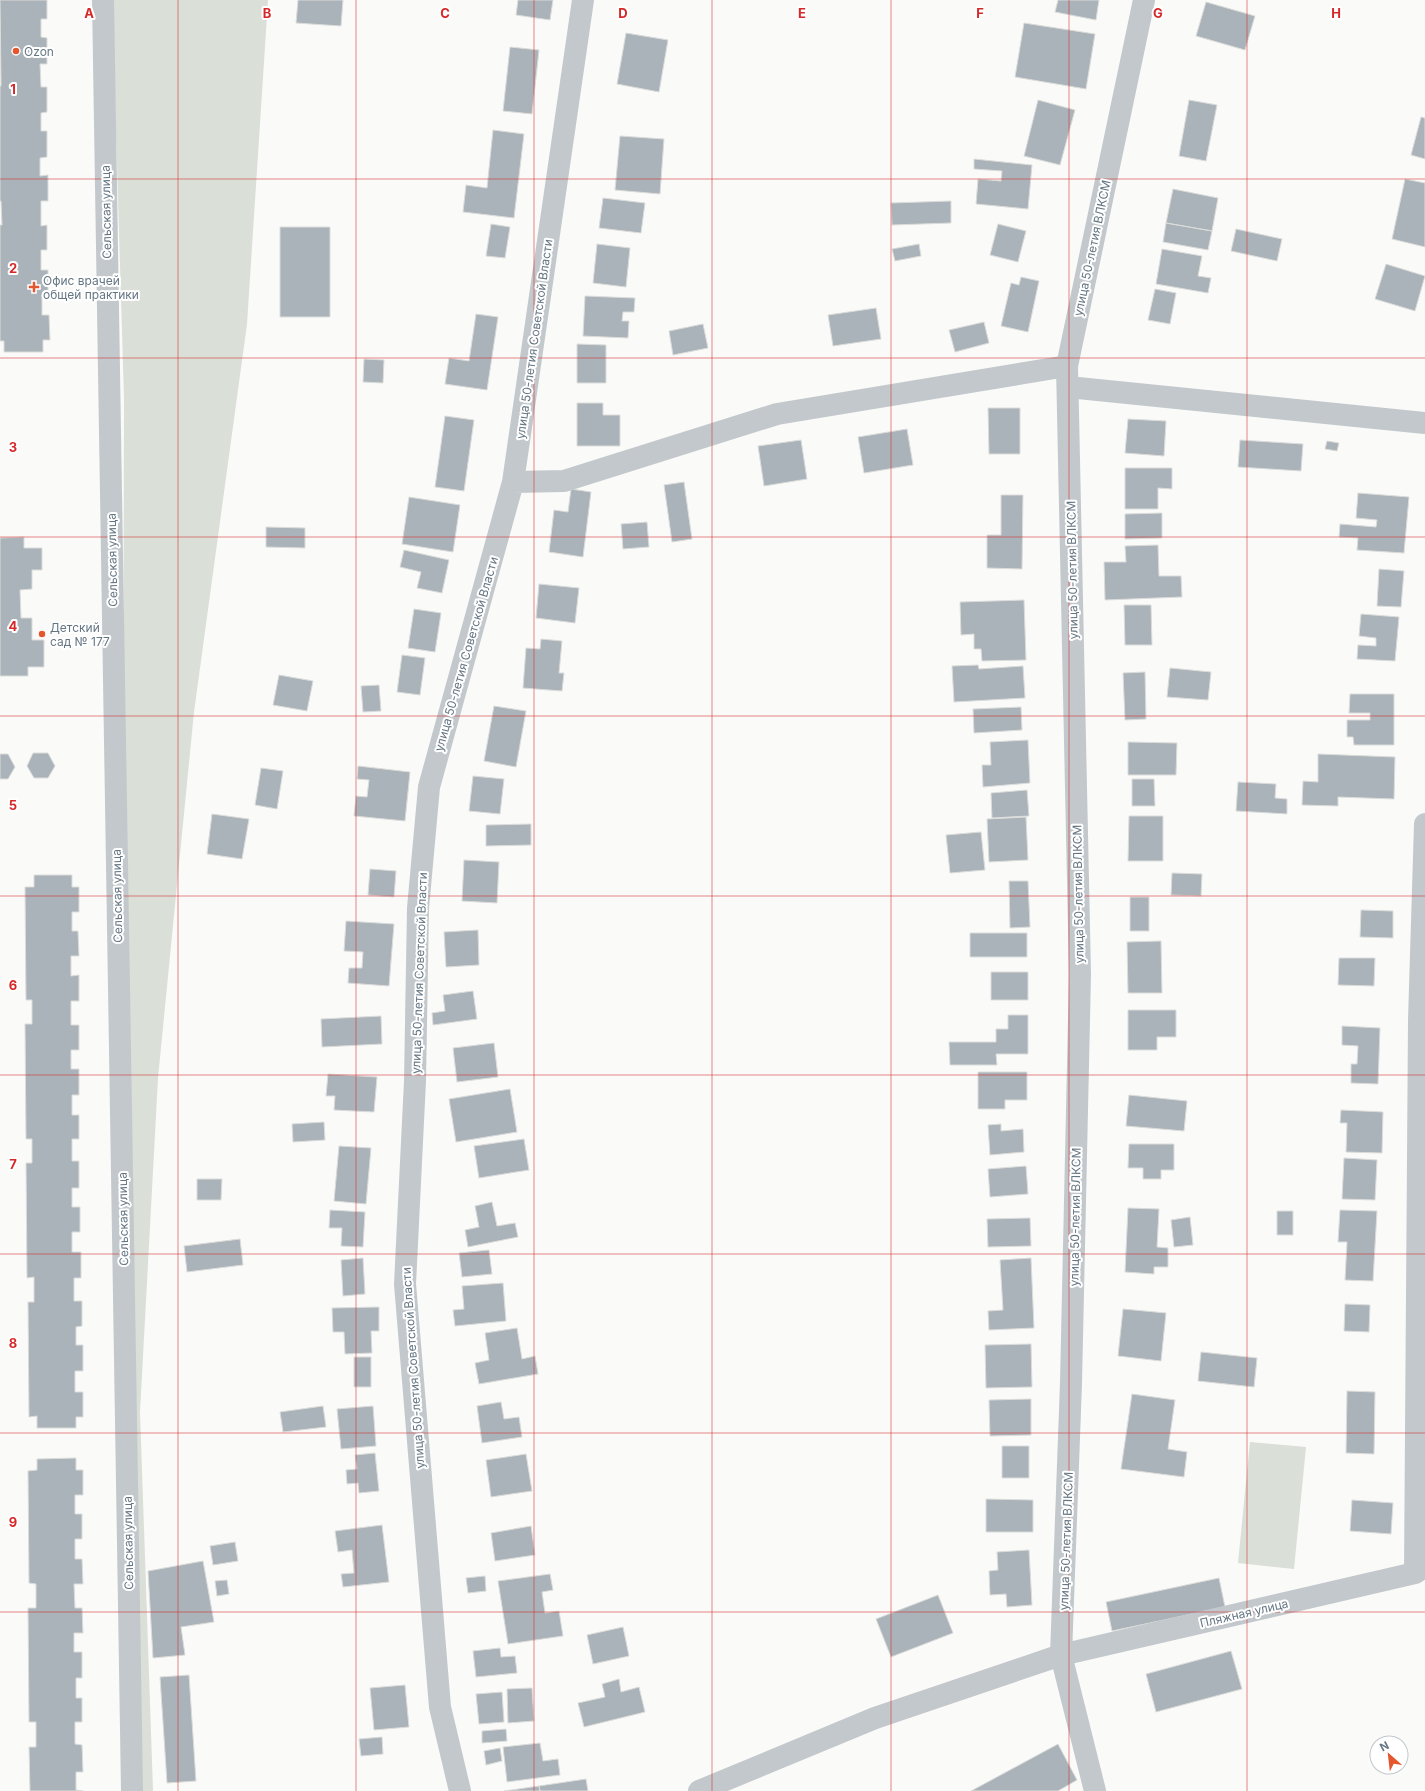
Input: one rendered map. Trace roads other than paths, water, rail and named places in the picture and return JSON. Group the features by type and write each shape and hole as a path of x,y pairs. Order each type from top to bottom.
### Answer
{"street":[{"name":"Сельская улица","path":"103,0 132,1791"},
{"name":"улица 50-летия Советской Власти","path":"460,1791 440,1707 405,1284 415,1081 418,908 429,787 514,482 583,0"},
{"name":"улица 50-летия ВЛКСМ","path":"1095,1791 1061,1656 1072,1383 1080,974 1067,377 1144,0"},
{"path":"514,482 564,480 777,414 1067,377 1425,423"},
{"path":"1420,1570 1420,1020 1425,824"},
{"name":"Пляжная улица","path":"699,1791 875,1718 1061,1656 1420,1570"}],"place":[{"name":"Ozon","path":"16,51"},
{"name":"Офис врачей общей практики","path":"34,287"},
{"name":"Детский сад № 177","path":"42,634"}]}
